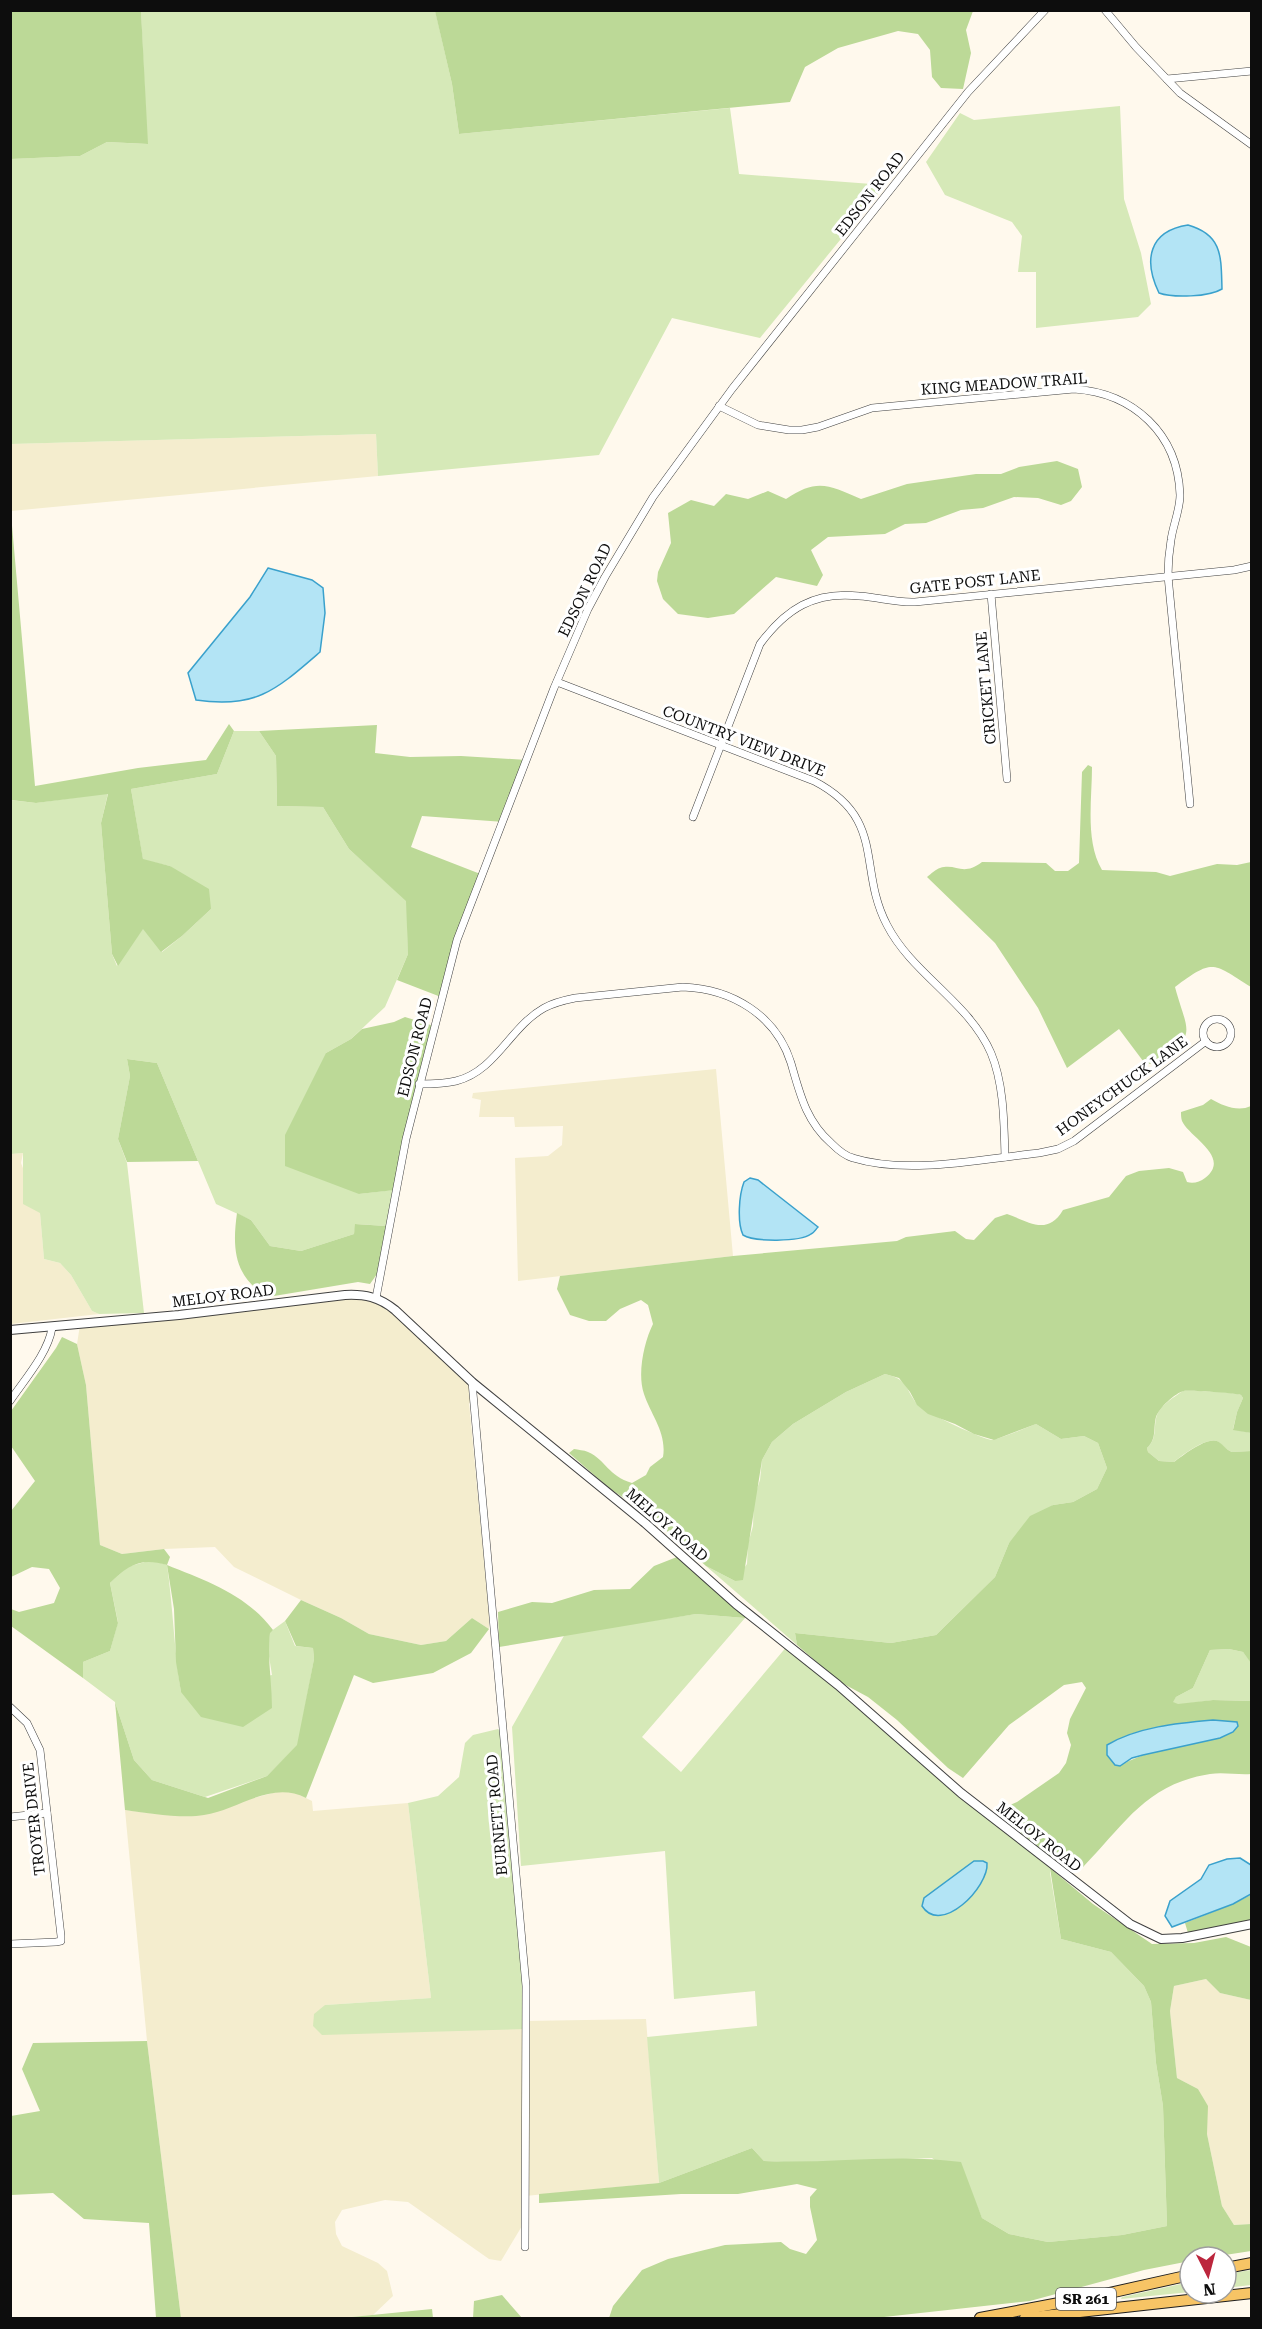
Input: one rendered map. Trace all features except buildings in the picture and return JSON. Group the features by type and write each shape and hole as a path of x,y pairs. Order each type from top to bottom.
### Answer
{"main road":[{"name":"SR 261","path":"980,2319 1178,2278"},
{"name":"SR 261","path":"1025,2319 1251,2293"}],"street":[{"name":"EDSON ROAD","path":"376,1298 395,1190 419,1084 457,940 557,682 588,609 625,540 719,406 968,92 1045,10"},
{"path":"1105,10 1167,79 1202,111 1251,145"},
{"path":"1167,79 1251,71"},
{"name":"KING MEADOW TRAIL","path":"719,406 758,425 802,430 818,427 872,408 1074,389 1095,391 1111,396 1143,414 1162,436 1176,467 1180,496 1169,554 1168,576 1191,804"},
{"name":"GATE POST LANE","path":"693,818 760,644 775,623 792,610 813,600 858,595 900,603 1251,566"},
{"name":"CRICKET LANE","path":"991,594 1007,779"},
{"name":"COUNTRY VIEW DRIVE","path":"557,682 826,787 857,818 866,838 878,904 892,934 976,1027 990,1051 1000,1086 1005,1157"},
{"name":"HONEYCHUCK LANE","path":"419,1084 458,1081 475,1073 497,1055 530,1019 544,1008 560,1001 683,987 699,988 735,998 767,1021 785,1050 801,1099 809,1118 819,1133 851,1158 905,1167 1039,1154 1058,1149 1074,1141 1206,1041"},
{"name":"HONEYCHUCK LANE","path":"1220,1020 1227,1025 1230,1033 1225,1044 1212,1046 1206,1041 1203,1032 1210,1021 1220,1020"},
{"name":"MELOY ROAD","path":"10,1330 178,1315 322,1297 356,1295 376,1298 395,1310 472,1382 645,1523 736,1604 838,1685 961,1793 1130,1924 1161,1939 1182,1938 1251,1924"},
{"path":"10,1401 44,1350 52,1328"},
{"name":"BURNETT ROAD","path":"472,1382 526,1986 525,2247"},
{"name":"TROYER DRIVE","path":"10,1707 22,1715 37,1740 43,1767 61,1941 10,1944"},
{"path":"10,1817 47,1813"}],"shaded area":[{"path":"376,434 378,476 11,511 10,444"},
{"path":"716,1069 733,1256 518,1281 515,1158 548,1156 562,1145 563,1126 515,1127 514,1117 479,1117 481,1100 472,1098 473,1093"},
{"path":"23,1153 21,1163 40,1213 44,1259 60,1263 71,1275 92,1311 99,1314 11,1324 10,1154"},
{"path":"376,1298 472,1382 474,1402 469,1403 489,1629 472,1618 446,1641 421,1645 369,1634 341,1618 234,1567 215,1547 164,1549 122,1554 100,1545 86,1385 77,1344 80,1325 294,1300"},
{"path":"280,1791 295,1792 312,1801 313,1811 408,1803 431,1998 325,2005 525,2021 646,2019 659,2183 525,2196 525,2221 501,2261 489,2259 408,2202 385,2200 342,2210 335,2222 336,2234 342,2246 378,2263 387,2271 393,2296 373,2315 342,2318 181,2318 147,2041 125,1810 157,1814 254,1798"},
{"path":"1206,1979 1220,1993 1251,2000 1251,2224 1234,2225 1222,2206 1207,2134 1207,2106 1198,2089 1177,2078 1170,2011 1174,1986"}],"green space":[{"path":"435,10 452,84 459,134 730,108 739,174 885,185 760,338 672,318 599,455 378,476 376,434 11,444 10,159 80,156 107,142 147,144 141,11"},
{"path":"10,11 141,11 148,144 107,142 80,156 11,159"},
{"path":"435,11 973,11 966,30 971,53 963,89 941,88 932,77 930,50 918,34 898,31 838,48 805,67 790,102 459,134 452,84"},
{"path":"1120,106 1124,199 1141,253 1151,304 1138,317 1036,328 1036,272 1018,272 1022,236 1012,222 945,195 926,162 960,113 974,120"},
{"path":"1057,461 1078,469 1082,487 1071,501 1061,505 1038,498 1014,497 983,508 961,510 926,523 905,524 885,534 828,537 811,550 823,575 817,586 776,577 734,614 708,618 678,614 663,599 657,581 658,572 671,543 668,513 691,500 714,506 726,494 748,499 768,491 786,499 797,492 815,486 831,487 861,499 907,484 976,474 1001,474 1019,467"},
{"path":"10,503 35,786 138,768 206,760 229,724 234,731 217,774 131,789 143,859 170,866 209,889 211,909 161,952 143,929 118,966 112,954 101,823 108,794 36,803 11,800"},
{"path":"377,725 375,753 410,757 461,756 527,760 504,822 422,816 411,847 483,875 457,940 441,997 397,980 408,954 406,901 349,849 323,807 277,806 276,756 259,731"},
{"path":"234,731 259,731 276,756 277,806 323,807 349,849 407,901 408,954 385,1007 351,1039 326,1053 359,1194 393,1190 386,1226 356,1224 354,1234 301,1251 270,1246 251,1220 216,1204 157,1063 127,1059 130,1076 118,1139 127,1163 144,1313 99,1314 92,1311 71,1275 60,1263 44,1259 40,1213 23,1204 23,1153 11,1154 10,800 36,803 108,793 101,823 112,954 117,966 143,928 162,952 211,909 170,866 143,860 131,789 217,774"},
{"path":"1088,765 1092,767 1091,833 1102,870 1156,872 1170,876 1217,864 1237,865 1251,862 1251,987 1213,967 1198,971 1175,987 1186,1025 1186,1033 1177,1046 1150,1064 1143,1061 1119,1029 1067,1068 1038,1008 995,943 927,877 940,868 969,869 982,862 1046,863 1055,871 1068,871 1079,863 1082,772"},
{"path":"405,1017 434,1026 395,1190 359,1194 285,1166 285,1135 326,1053 351,1039 362,1029 394,1022"},
{"path":"127,1059 157,1063 198,1161 127,1162 118,1139 130,1076"},
{"path":"1211,1099 1231,1107 1251,1106 1251,1433 1233,1430 1243,1398 1241,1395 1184,1391 1172,1398 1158,1413 1153,1437 1147,1448 1148,1452 1159,1461 1174,1462 1194,1448 1212,1441 1219,1442 1232,1452 1251,1451 1251,1663 1243,1652 1229,1649 1210,1650 1193,1688 1176,1697 1173,1702 1178,1704 1213,1700 1251,1701 1251,1774 1210,1774 1188,1779 1169,1787 1138,1808 1083,1867 1072,1868 1058,1862 1000,1816 1003,1808 1017,1802 1059,1773 1066,1763 1071,1745 1067,1733 1070,1719 1086,1688 1082,1682 1064,1685 1009,1725 963,1778 948,1768 897,1720 868,1697 840,1682 797,1645 795,1633 891,1643 936,1635 995,1577 1009,1543 1030,1516 1053,1505 1073,1502 1097,1489 1107,1468 1098,1443 1084,1436 1061,1439 1036,1424 994,1440 974,1434 928,1414 917,1405 899,1378 885,1374 846,1392 793,1424 772,1442 762,1460 743,1580 735,1581 706,1566 649,1515 609,1488 569,1453 574,1449 588,1452 612,1472 632,1483 646,1475 650,1467 663,1457 664,1448 661,1432 642,1386 642,1358 653,1324 648,1305 641,1300 620,1309 606,1321 589,1321 570,1315 557,1289 560,1276 733,1256 897,1241 906,1237 955,1231 966,1239 974,1240 995,1218 1007,1214 1037,1225 1050,1223 1063,1210 1109,1197 1126,1176 1139,1171 1169,1168 1183,1172 1187,1182 1201,1181 1212,1170 1214,1162 1206,1148 1182,1121 1181,1112 1203,1105","holes":["1144,1731 1201,1742 1159,1750 1120,1766 1115,1765 1130,1734"]},
{"path":"237,1213 251,1220 270,1246 301,1251 354,1234 355,1224 386,1226 377,1274 370,1284 358,1282 268,1297 248,1280 238,1261 235,1238"},
{"path":"62,1337 77,1344 86,1385 100,1545 122,1554 164,1549 170,1557 167,1565 142,1562 129,1567 110,1583 118,1623 110,1651 83,1662 83,1678 11,1626 11,1609 19,1612 54,1603 60,1588 49,1569 32,1567 11,1577 11,1511 35,1481 11,1446 11,1411"},
{"path":"885,1374 902,1382 921,1408 992,1440 1036,1424 1061,1439 1084,1436 1098,1443 1107,1468 1097,1489 1073,1502 1053,1505 1009,1543 995,1577 936,1635 891,1643 795,1633 797,1645 706,1566 735,1581 747,1564 748,1544 753,1526 754,1498 760,1480 762,1460 772,1442 793,1424 846,1392"},
{"path":"1183,1391 1241,1395 1243,1398 1233,1429 1251,1433 1251,1451 1232,1452 1212,1440 1194,1447 1174,1462 1159,1461 1148,1452 1147,1448 1153,1440 1159,1411"},
{"path":"682,1555 749,1614 745,1618 696,1614 499,1647 498,1612 532,1602 552,1603 594,1590 630,1589 654,1566"},
{"path":"152,1560 167,1565 181,1692 272,1675 268,1650 270,1632 285,1621 295,1646 313,1648 314,1659 298,1745 267,1776 205,1797 152,1780 134,1760 115,1702 83,1678 83,1662 110,1651 118,1622 110,1583 127,1567"},
{"path":"167,1565 211,1583 239,1598 263,1618 273,1630 270,1633 269,1651 272,1708 243,1727 201,1717 181,1692 176,1662 174,1609"},
{"path":"301,1600 369,1634 421,1645 446,1641 472,1618 489,1629 471,1653 433,1673 373,1683 354,1675 306,1798 293,1793 267,1794 217,1812 196,1816 125,1810 115,1702 134,1760 152,1780 208,1798 267,1776 297,1745 314,1659 313,1648 296,1646 285,1621"},
{"path":"696,1614 745,1618 642,1737 681,1772 788,1645 1051,1864 1050,1873 1061,1939 1111,1952 1144,1986 1151,2002 1156,2063 1163,2106 1167,2226 1122,2235 1048,2242 1009,2234 982,2218 968,2185 932,2158 804,2163 764,2161 752,2148 659,2183 647,2037 757,2026 755,1991 674,1999 665,1851 521,1866 512,1727 565,1634"},
{"path":"1229,1649 1243,1652 1251,1662 1251,1701 1213,1700 1178,1705 1172,1702 1176,1697 1193,1688 1210,1650"},
{"path":"498,1729 503,1733 524,1967 525,2029 322,2035 313,2026 314,2014 325,2005 431,1998 408,1803 438,1796 459,1777 465,1743 473,1735"},
{"path":"1050,1868 1093,1904 1152,1944 1194,1943 1226,1937 1251,1947 1251,2000 1220,1993 1206,1979 1174,1986 1170,2011 1177,2078 1198,2089 1208,2106 1207,2134 1222,2206 1234,2225 1251,2224 1251,2251 1238,2253 1238,2245 1178,2245 1178,2263 1144,2270 1030,2301 875,2318 609,2318 613,2306 642,2270 668,2259 725,2245 781,2242 790,2249 806,2254 817,2240 810,2197 817,2189 797,2184 738,2194 681,2194 539,2203 539,2194 659,2183 752,2148 764,2161 912,2158 961,2162 982,2218 1009,2234 1048,2242 1122,2235 1167,2226 1163,2106 1156,2063 1151,2002 1144,1986 1111,1952 1061,1939"},
{"path":"1251,1895 1251,1920 1188,1933 1185,1923"},
{"path":"147,2041 181,2318 156,2318 149,2223 84,2219 53,2193 11,2195 11,2116 40,2111 22,2069 33,2043"},
{"path":"1251,2270 1251,2285 1238,2287 1238,2272"},
{"path":"1178,2285 1178,2293 1121,2299"},
{"path":"502,2295 522,2318 473,2318 474,2301"},
{"path":"432,2309 433,2318 342,2318"}],"water":[{"path":"1188,225 1199,229 1214,241 1220,257 1222,289 1209,294 1191,296 1159,293 1151,269 1153,249 1157,240 1165,234 1175,228"},
{"path":"268,568 312,580 323,588 325,613 320,652 290,677 264,694 234,702 196,700 188,673 250,597"},
{"path":"750,1178 758,1180 818,1227 805,1237 788,1240 757,1239 743,1235 739,1216 740,1201 744,1182"},
{"path":"1213,1720 1237,1722 1238,1726 1233,1732 1220,1738 1132,1758 1120,1766 1115,1765 1107,1755 1107,1745 1131,1734 1172,1724"},
{"path":"1240,1858 1251,1865 1251,1894 1233,1904 1172,1927 1165,1916 1170,1901 1201,1879 1209,1865 1227,1859"},
{"path":"974,1861 987,1863 986,1873 972,1895 951,1912 940,1915 930,1914 922,1906 924,1898"}]}
